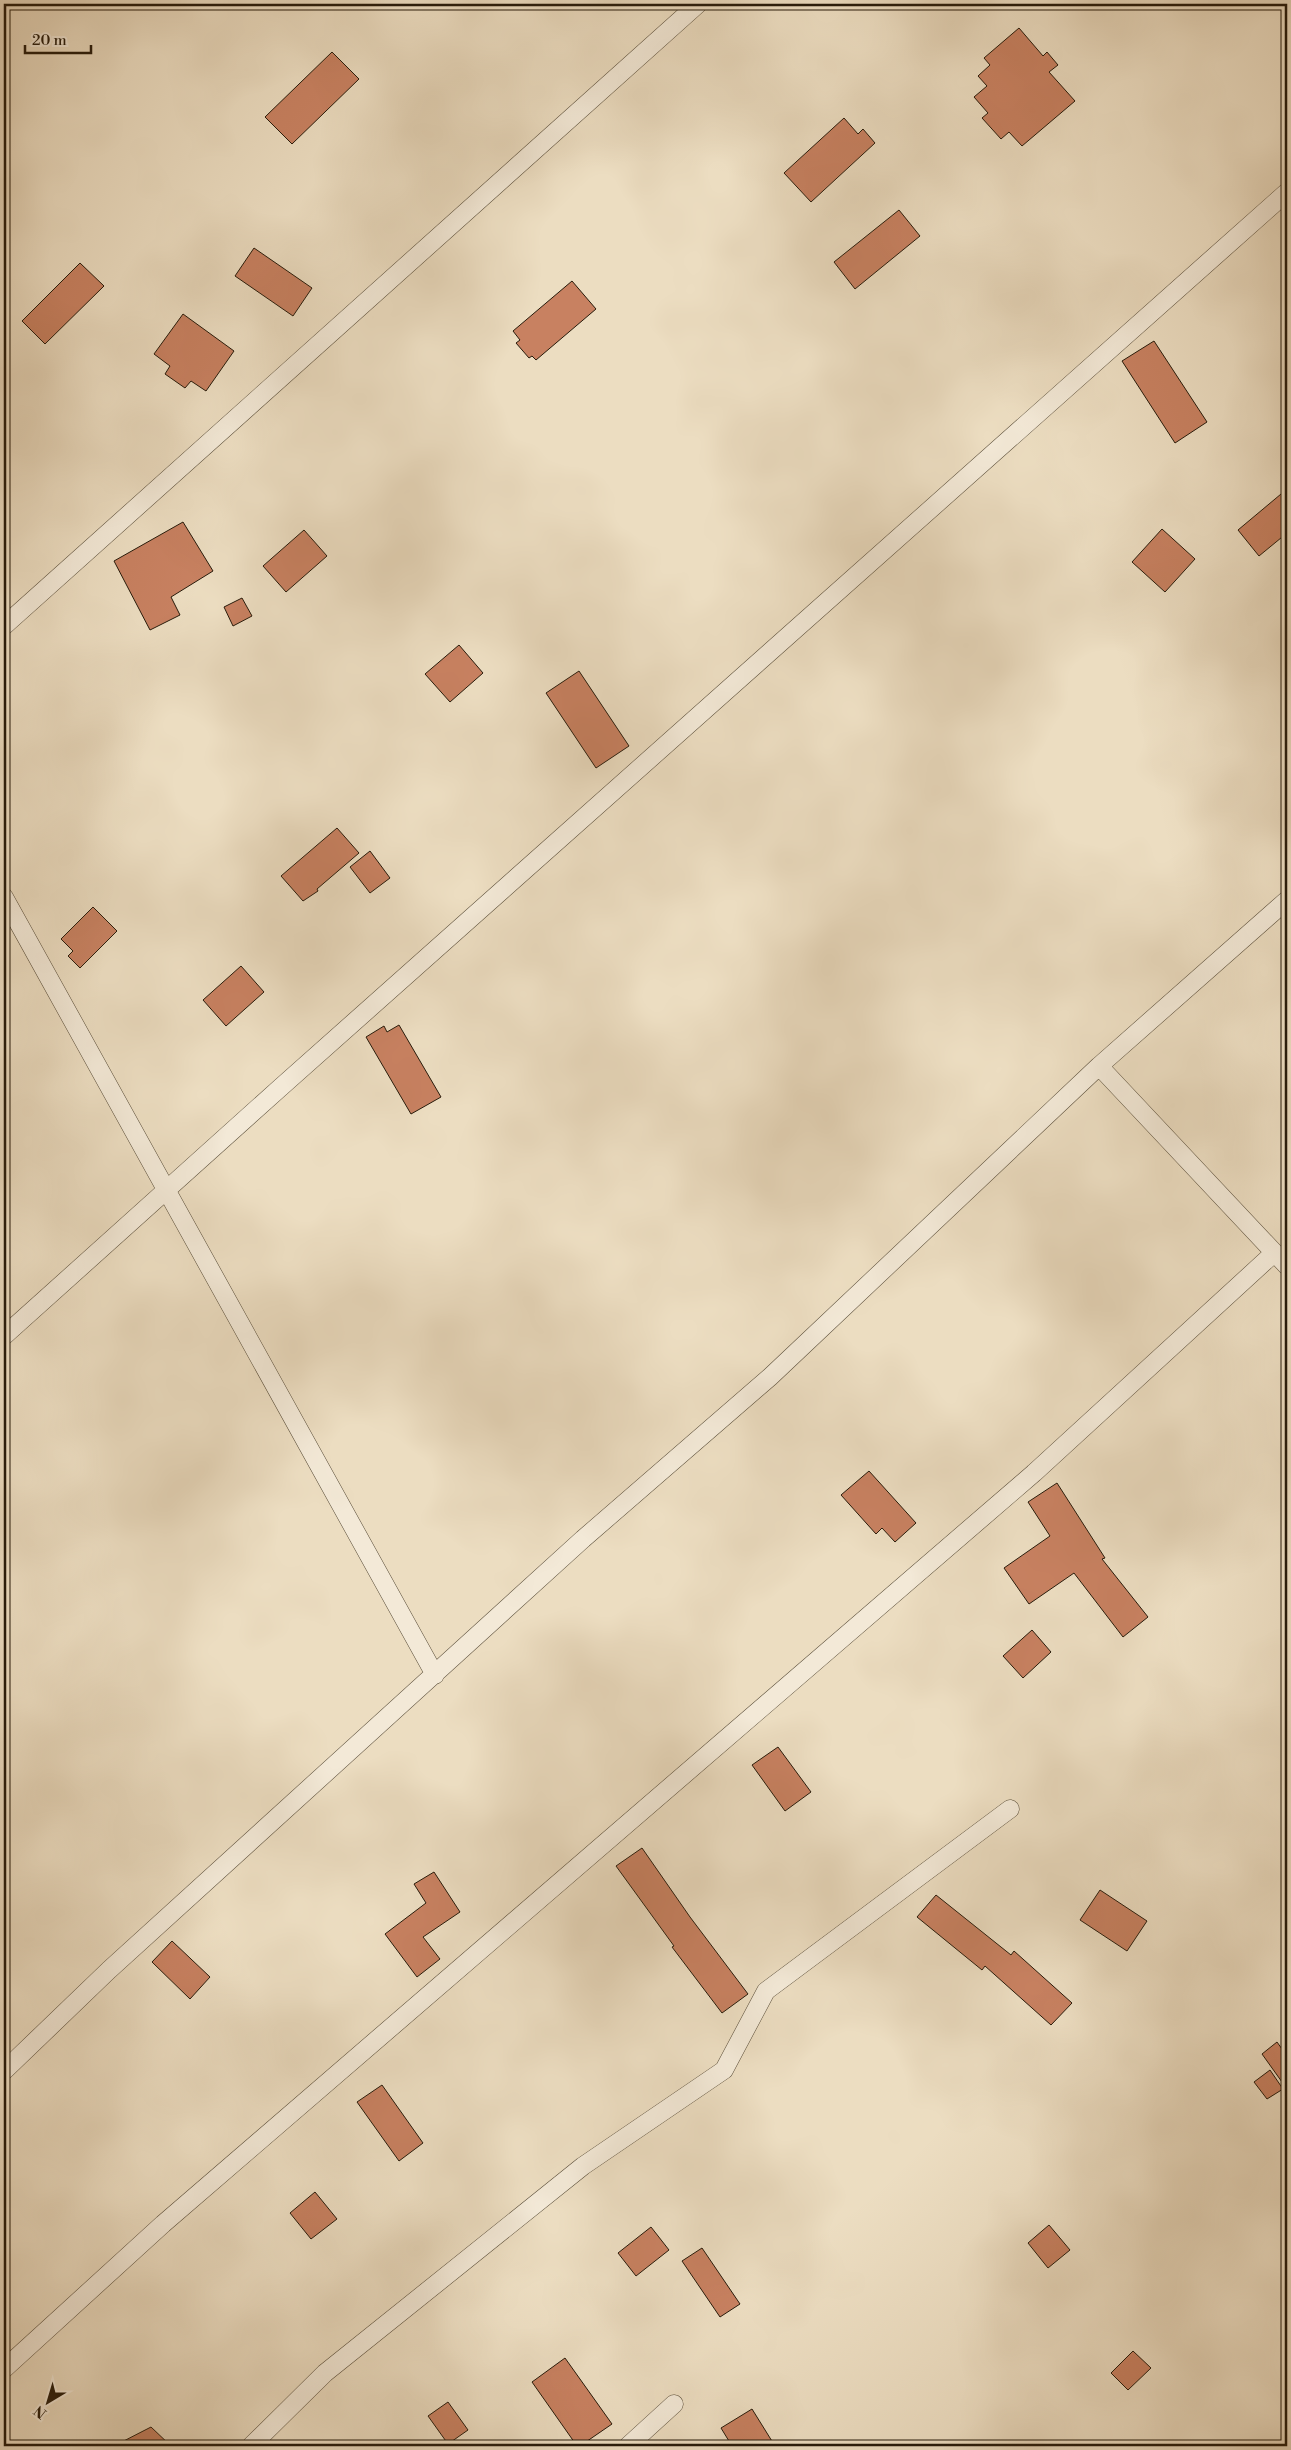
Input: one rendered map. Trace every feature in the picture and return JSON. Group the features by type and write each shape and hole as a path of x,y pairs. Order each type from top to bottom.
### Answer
{"street":[{"path":"4,626 698,4"},
{"path":"4,1336 1287,192"},
{"path":"4,897 435,1675"},
{"path":"4,2071 116,1963 583,1539 770,1377 1099,1066 1287,900"},
{"path":"1099,1066 1287,1266"},
{"path":"4,2369 163,2224 1034,1473 1274,1253"},
{"path":"251,2446 325,2373 583,2166 724,2070 766,1991 1010,1808"},
{"path":"628,2446 674,2404"}],"building":[{"path":"1019,28 1043,56 1047,52 1058,65 1049,72 1075,101 1022,146 1009,132 1001,139 982,118 988,113 974,97 987,86 978,76 990,65 984,58"},
{"path":"332,52 359,79 292,144 265,117"},
{"path":"844,118 858,134 863,129 875,143 811,202 784,173"},
{"path":"899,210 920,236 855,289 834,262"},
{"path":"254,248 312,288 293,316 235,276"},
{"path":"80,263 104,286 45,344 22,321"},
{"path":"572,281 596,309 536,360 532,356 529,358 516,343 520,340 513,331"},
{"path":"183,314 234,351 206,391 191,381 185,388 165,374 170,366 154,354"},
{"path":"1154,341 1207,422 1175,443 1122,361"},
{"path":"1287,489 1287,533 1259,556 1238,530"},
{"path":"183,522 213,571 171,597 180,615 150,630 114,561"},
{"path":"1162,529 1195,559 1165,592 1132,562"},
{"path":"304,530 327,556 286,592 263,566"},
{"path":"242,598 252,616 233,626 224,607"},
{"path":"459,645 483,673 450,702 425,674"},
{"path":"579,671 629,746 596,768 546,693"},
{"path":"337,828 359,853 317,889 318,891 303,901 281,876"},
{"path":"370,851 390,878 370,893 350,867"},
{"path":"93,907 117,931 80,968 68,956 73,951 61,939"},
{"path":"241,966 264,992 226,1026 203,1000"},
{"path":"399,1025 441,1097 411,1114 366,1037 384,1026 387,1032"},
{"path":"869,1471 916,1523 895,1542 882,1528 876,1534 841,1495"},
{"path":"1057,1483 1105,1558 1102,1559 1148,1617 1123,1637 1074,1573 1029,1604 1004,1568 1050,1536 1028,1502"},
{"path":"1032,1630 1051,1652 1023,1678 1003,1656"},
{"path":"778,1747 811,1792 785,1811 752,1765"},
{"path":"642,1848 690,1917 748,1994 722,2013 672,1947 674,1946 616,1866"},
{"path":"434,1872 460,1912 423,1937 440,1959 417,1977 385,1934 426,1903 414,1884"},
{"path":"1100,1890 1147,1921 1127,1951 1080,1920"},
{"path":"936,1895 1011,1955 1014,1951 1072,2003 1051,2025 985,1966 982,1970 917,1917"},
{"path":"172,1941 210,1977 190,1999 152,1962"},
{"path":"1277,2042 1287,2056 1287,2089 1262,2054"},
{"path":"1270,2070 1283,2089 1267,2099 1254,2082"},
{"path":"382,2085 423,2143 399,2161 357,2102"},
{"path":"315,2192 337,2219 311,2239 290,2213"},
{"path":"1049,2225 1070,2250 1048,2268 1028,2243"},
{"path":"651,2227 669,2250 636,2276 618,2253"},
{"path":"702,2248 740,2304 720,2317 682,2261"},
{"path":"1133,2351 1151,2368 1128,2390 1111,2373"},
{"path":"565,2358 612,2424 580,2446 577,2446 532,2382"},
{"path":"448,2402 468,2430 448,2444 428,2416"},
{"path":"752,2409 775,2446 732,2446 721,2428"},
{"path":"151,2427 171,2446 114,2446"}]}
